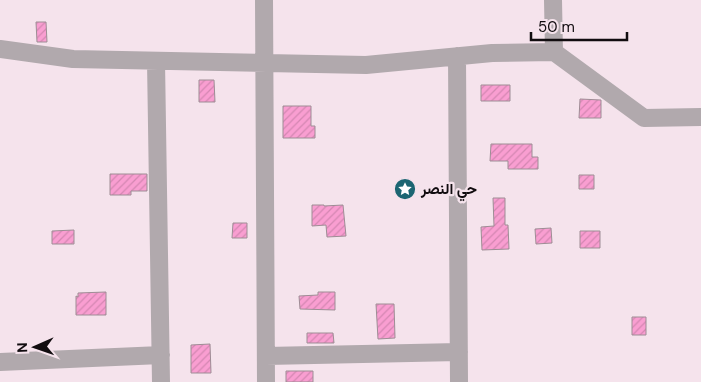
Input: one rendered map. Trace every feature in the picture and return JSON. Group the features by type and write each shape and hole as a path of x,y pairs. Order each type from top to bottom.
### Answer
{"street":[{"path":"264,0 266,382"},
{"path":"553,0 554,52"},
{"path":"0,49 73,59 366,65 492,53 554,52 644,118 701,117"},
{"path":"457,56 459,382"},
{"path":"156,60 161,382"},
{"path":"266,356 459,352"},
{"path":"0,362 161,355"}],"building":[{"path":"36,22 46,22 47,42 37,42"},
{"path":"199,80 214,80 215,102 199,102"},
{"path":"481,85 510,85 510,101 481,101"},
{"path":"580,99 601,100 601,118 579,118"},
{"path":"283,106 311,106 311,126 315,126 315,138 283,138"},
{"path":"491,144 532,144 532,157 538,157 538,169 508,169 508,161 490,161"},
{"path":"110,174 147,174 147,191 131,191 131,195 110,195"},
{"path":"579,175 594,175 594,189 579,189"},
{"path":"493,198 505,198 505,225 508,225 509,249 482,250 481,227 494,226"},
{"path":"312,205 343,205 346,236 327,237 326,225 312,226"},
{"path":"233,223 247,223 247,238 232,238"},
{"path":"551,228 552,243 536,244 535,229"},
{"path":"74,230 74,244 52,244 52,231"},
{"path":"580,231 600,231 600,248 580,248"},
{"path":"106,292 106,315 76,315 76,296 78,297 78,293"},
{"path":"318,292 335,292 335,310 300,309 299,296 318,295"},
{"path":"376,304 394,304 395,338 378,339"},
{"path":"632,317 646,317 646,335 632,335"},
{"path":"307,333 333,333 334,343 307,343"},
{"path":"210,344 211,373 191,373 191,345"},
{"path":"286,371 313,371 313,382 286,382"}],"place":[{"name":"حي النصر","path":"405,189"}]}
